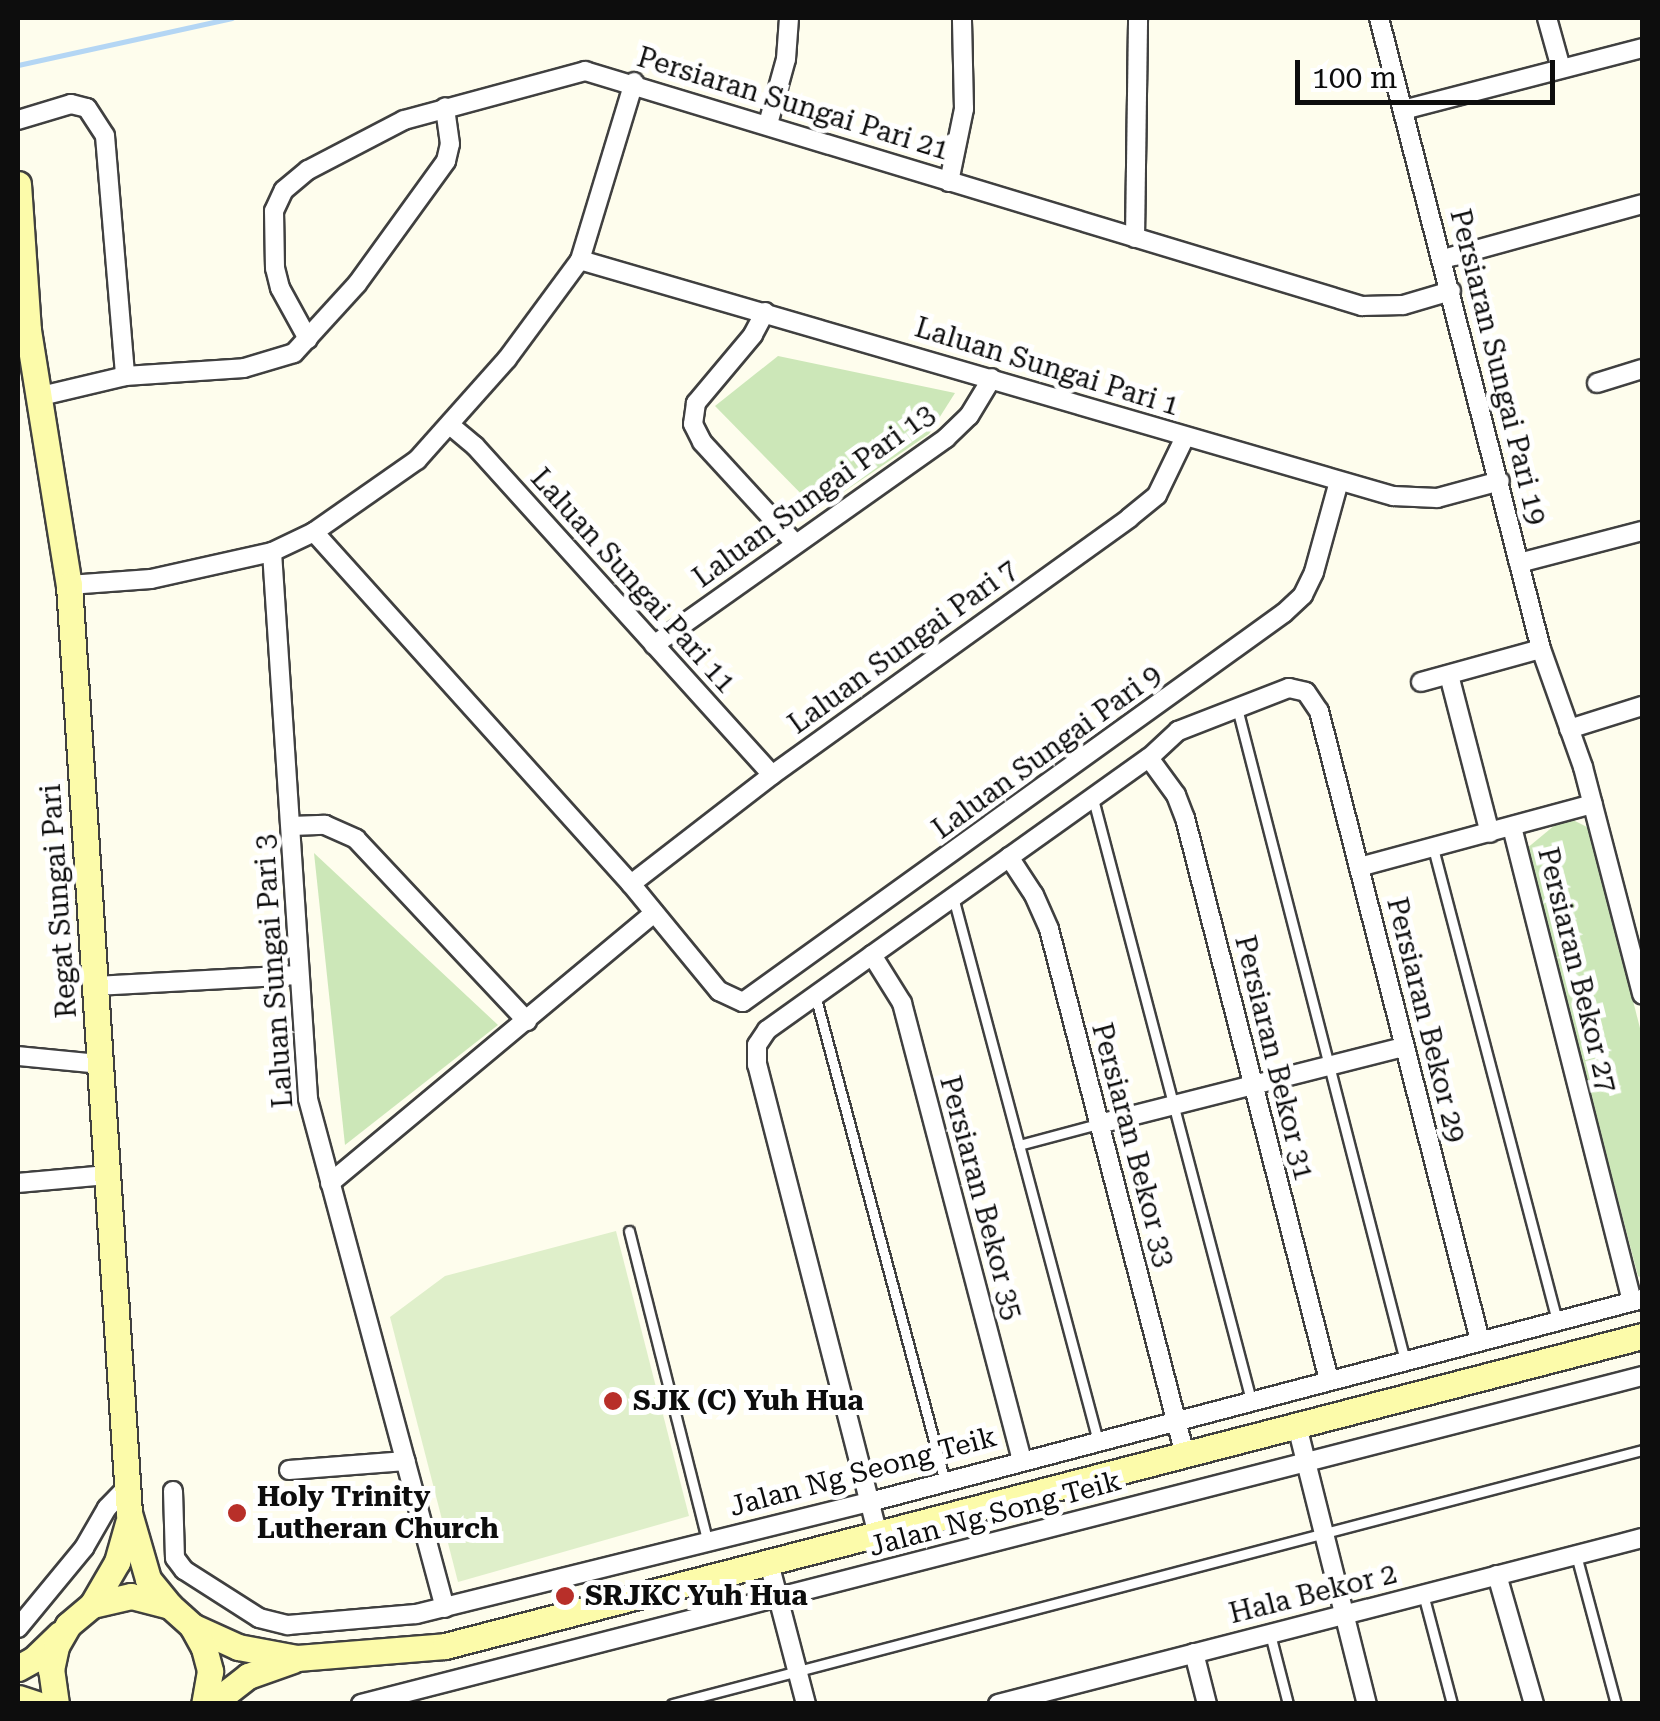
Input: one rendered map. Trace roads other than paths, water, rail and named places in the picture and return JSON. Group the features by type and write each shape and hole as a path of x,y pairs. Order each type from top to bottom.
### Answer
{"main road":[{"name":"Regat Sungai Pari","path":"18,184 20,257 37,397 69,585 129,1513 148,1579 192,1626"},
{"path":"192,1626 238,1647 297,1658 442,1646 1642,1336"},
{"path":"18,1668 34,1659 92,1605 125,1543 129,1513"},
{"path":"92,1605 131,1596 170,1606"},
{"path":"56,1704 50,1670 56,1646 68,1625"},
{"path":"192,1626 210,1671 204,1704"},
{"path":"212,1704 248,1676 297,1658"},
{"path":"18,1698 36,1704"}],"street":[{"path":"768,124 786,59 789,18"},
{"path":"949,182 960,148 964,109 962,18"},
{"path":"1135,238 1138,18"},
{"name":"Persiaran Sungai Pari 19","path":"1379,18 1541,649 1594,804 1642,988"},
{"path":"1547,18 1561,68"},
{"path":"1404,110 1642,48"},
{"name":"Persiaran Sungai Pari 21","path":"308,339 280,288 276,268 274,211 284,190 308,170 368,136 445,107 585,71 634,82 1362,306 1403,305 1451,291"},
{"path":"69,585 151,579 272,552 314,532 417,460 451,426 580,260 634,82"},
{"path":"18,120 71,104 87,108 105,136 124,376"},
{"path":"37,397 124,376 244,368 294,353 357,284 446,161 450,144 445,107"},
{"path":"1443,258 1642,204"},
{"name":"Laluan Sungai Pari 1","path":"580,260 1414,500 1500,481"},
{"path":"765,312 753,334 696,403 692,424 702,442 795,543"},
{"path":"1597,382 1642,369"},
{"name":"Laluan Sungai Pari 13","path":"654,645 946,438 969,416 992,378"},
{"name":"Laluan Sungai Pari 11","path":"451,426 474,446 772,775"},
{"name":"Laluan Sungai Pari 7","path":"631,884 772,775 1129,518 1156,495 1185,437"},
{"name":"Laluan Sungai Pari 9","path":"654,913 719,992 742,1002 754,998 1284,614 1303,595 1314,572 1339,481"},
{"path":"1519,563 1642,531"},
{"path":"314,532 654,913 330,1183"},
{"name":"Laluan Sungai Pari 3","path":"272,552 308,1099 444,1608"},
{"path":"1420,682 1541,649"},
{"path":"1449,674 1490,833"},
{"name":"Persiaran Bekor 29","path":"1236,705 1299,688 1314,699 1319,711 1480,1342"},
{"path":"878,1535 762,1084 757,1045 766,1030 952,894 1149,758 1178,732 1236,705"},
{"path":"1570,729 1642,706"},
{"name":"Persiaran Bekor 31","path":"1149,758 1176,795 1184,818 1329,1380"},
{"path":"1359,868 1594,804"},
{"path":"292,826 325,825 356,839 527,1021"},
{"name":"Persiaran Bekor 27","path":"1512,826 1637,1300"},
{"name":"Persiaran Bekor 33","path":"1009,857 1034,895 1048,930 1185,1455"},
{"name":"Persiaran Bekor 35","path":"872,955 902,1003 1022,1461"},
{"path":"95,986 300,974"},
{"path":"1099,1124 1404,1048"},
{"path":"18,1056 100,1064"},
{"path":"18,1183 107,1176"},
{"name":"Jalan Ng Seong Teik","path":"173,1491 175,1558 184,1570 259,1618 288,1625 444,1608 870,1502 1176,1418 1637,1300"},
{"name":"Jalan Ng Song Teik","path":"361,1704 1642,1376"},
{"path":"1297,1426 1367,1704"},
{"path":"288,1470 406,1461"},
{"path":"18,1628 84,1548 107,1508 128,1486"},
{"name":"Hala Bekor 2","path":"998,1704 1047,1697 1194,1653 1642,1538"},
{"path":"770,1563 806,1704"},
{"path":"1497,1575 1534,1704"},
{"path":"1194,1653 1207,1704"}],"lane":[{"path":"1236,705 1405,1362"},
{"path":"1092,796 1251,1400"},
{"path":"1432,848 1556,1322"},
{"path":"952,894 1098,1441"},
{"path":"815,995 945,1482"},
{"path":"1019,1146 1099,1124"},
{"path":"629,1231 708,1543"},
{"path":"672,1704 1642,1450"},
{"path":"1576,1555 1616,1704"},
{"path":"1423,1594 1452,1704"},
{"path":"1270,1634 1288,1704"}],"waterway":[{"path":"18,65 232,18"}],"place":[{"name":"SJK (C) Yuh Hua","path":"613,1401"},
{"name":"Holy Trinity Lutheran Church","path":"237,1513"},
{"name":"SRJKC Yuh Hua","path":"565,1596"}]}
